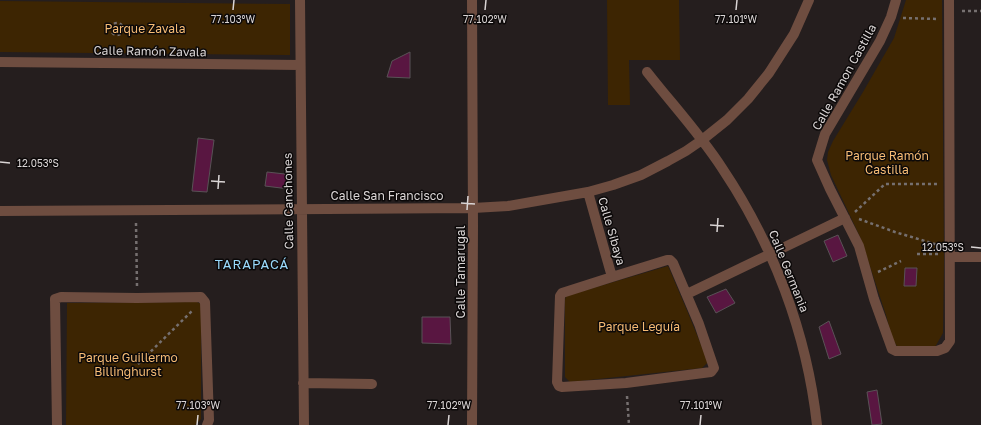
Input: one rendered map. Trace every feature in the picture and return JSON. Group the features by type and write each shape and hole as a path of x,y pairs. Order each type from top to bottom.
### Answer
{"street":[{"name":"Calle Canchones","path":"300,0 304,425"},
{"name":"Calle Tamarugal","path":"472,0 472,425"},
{"name":"Calle San Francisco","path":"0,211 473,208 508,206 588,192 641,175 686,151 727,120 748,99 769,73 794,34 809,0"},
{"name":"Calle Ramon Castilla","path":"896,0 891,17 880,41 825,134 817,160 859,246 874,299 892,349 896,351 936,351 945,348 950,341 947,253 949,184 949,0"},
{"name":"Calle Ramón Zavala","path":"0,62 300,65"},
{"name":"Calle Germania","path":"647,72 722,167 756,223 785,290 798,328 808,368 817,425"},
{"name":"Calle Sibaya","path":"588,192 612,277"},
{"path":"687,294 845,218"},
{"path":"947,253 981,257"},
{"path":"670,260 673,263 687,294 714,368 713,371 626,383 559,386 560,296 562,293 670,260"},
{"path":"57,425 55,299 61,297 137,298 201,296 206,302 209,420 207,425"},
{"path":"303,383 372,384"}],"path":[{"path":"891,17 949,16 981,11"},
{"path":"114,23 118,23 121,24 123,31 118,34 113,33 111,29 114,23"},
{"path":"947,253 941,246 853,217 856,212 885,184 949,184"},
{"path":"136,226 137,298"},
{"path":"917,254 947,253"},
{"path":"868,277 901,261"},
{"path":"138,364 198,305 201,296"},
{"path":"626,383 629,425"}],"green space":[{"path":"607,0 679,0 680,60 629,60 630,105 608,105"},
{"name":"Parque Ramón Castilla","path":"906,0 942,0 944,259 943,333 935,347 898,348 892,338 861,239 831,175 827,160 828,152 833,141 894,38"},
{"name":"Parque Zavala","path":"0,1 290,4 290,55 0,52"},
{"name":"Parque Leguía","path":"668,266 708,362 702,368 570,382 565,377 566,296"},
{"name":"Parque Guillermo Billinghurst","path":"197,302 201,304 201,419 195,425 66,425 67,303"}],"building":[{"path":"410,52 410,78 387,77 392,61"},
{"path":"198,138 214,140 207,192 192,191"},
{"path":"267,172 285,174 289,189 265,186"},
{"path":"838,235 847,256 833,262 824,241"},
{"path":"905,268 917,268 916,286 904,286"},
{"path":"726,289 735,303 716,313 707,297"},
{"path":"422,317 450,317 451,344 422,343"},
{"path":"829,321 841,354 829,359 819,327"},
{"path":"877,390 882,424 872,425 867,392"}],"district":[{"name":"TARAPACÁ","path":"252,264"}]}
